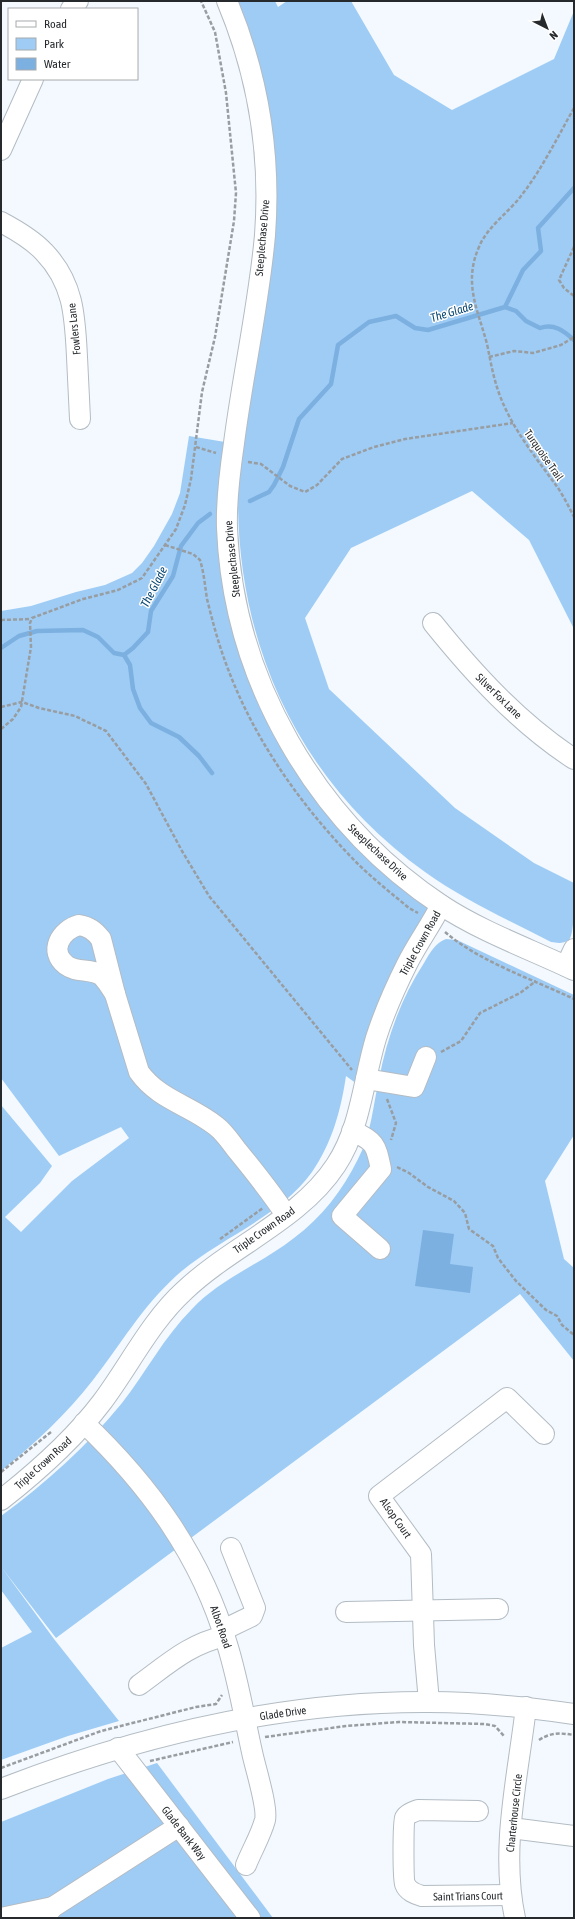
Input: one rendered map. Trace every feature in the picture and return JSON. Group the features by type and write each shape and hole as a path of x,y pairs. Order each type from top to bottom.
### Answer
{"street":[{"name":"Steeplechase Drive","path":"227,1 240,34 253,78 261,116 266,194 265,235 234,441 228,512 231,570 238,613 249,653 263,690 281,728 301,763 327,799 354,831 405,878 437,913 571,961"},
{"path":"1,150 33,80"},
{"name":"Fowlers Lane","path":"1,222 15,230 44,252 57,268 67,286 73,304 75,324 80,419"},
{"name":"Silver Fox Lane","path":"433,623 460,657 491,691 527,723 574,759"},
{"name":"Triple Crown Road","path":"1,1500 64,1445 84,1424 102,1402 157,1323 182,1292 208,1269 306,1201 322,1184 336,1165 352,1131 376,1039 389,1003 407,964 437,913"},
{"path":"115,994 138,1072 146,1083 158,1093 202,1115 218,1127 265,1183 286,1216"},
{"path":"366,1080 414,1087 426,1057"},
{"path":"352,1131 363,1135 375,1145 381,1169 342,1216 380,1249"},
{"name":"Alsop Court","path":"429,1702 421,1554 379,1496 507,1398 544,1434"},
{"name":"Albot Road","path":"84,1424 115,1452 142,1484 168,1519 200,1576 224,1633 258,1772 265,1819 246,1865"},
{"path":"138,1685 190,1648 224,1633 252,1616 255,1608 231,1548"},
{"path":"346,1612 423,1609 498,1609"},
{"name":"Glade Drive","path":"1,1789 61,1766 118,1748 184,1731 246,1718 317,1709 429,1702 526,1708 574,1714"},
{"name":"Charterhouse Circle","path":"515,1918 510,1895 509,1876 511,1828 526,1708"},
{"name":"Glade Bank Way","path":"118,1748 250,1918"},
{"name":"Saint Trians Court","path":"478,1811 418,1810 410,1813 405,1818 403,1835 405,1884 412,1892 422,1896 510,1895"},
{"path":"1,1918 49,1912 180,1826"},
{"path":"511,1828 574,1836"}],"path":[{"path":"1,729 19,713 31,648 30,623 34,616 46,614 83,598 128,586 142,578 176,529 185,505 196,447 202,392 215,337 234,221 236,193 226,93 215,32 201,1"},
{"name":"Turquoise Trail","path":"574,108 531,182 513,206 486,235 479,246 472,274 472,293 480,325 487,344 491,369 500,398 534,458 558,489 574,517"},
{"path":"574,247 559,280 564,288 574,296"},
{"path":"489,357 514,351 533,353 561,346 574,337"},
{"path":"244,462 261,464 281,480 305,492 317,485 342,459 374,447 405,439 513,423"},
{"path":"196,447 222,455"},
{"path":"165,545 186,552"},
{"path":"1,620 31,620"},
{"path":"1,707 22,702 39,708 75,716 106,731 146,784 182,851 209,896 343,1061 366,1080"},
{"path":"409,908 437,913 454,940 490,960 574,999"},
{"path":"426,1057 447,1050 461,1041 480,1013 520,993 536,981"},
{"path":"384,1093 396,1123 391,1141"},
{"path":"391,1165 409,1172 428,1187 454,1201 465,1213 469,1229 493,1246 498,1258 516,1281 546,1310 557,1316 562,1325 574,1335"},
{"path":"1,1768 101,1731 196,1707 216,1704 222,1695 222,1690"},
{"path":"130,1765 250,1739 346,1726 399,1722 485,1724 495,1726 504,1734 505,1740"},
{"path":"537,1745 539,1740 547,1735 559,1733 574,1735"}],"green space":[{"path":"236,1 275,1 278,7 287,1 351,1 394,75 452,110 554,59 574,11 574,629 529,540 472,491 351,548 305,618 329,689 455,808 534,863 574,883 574,913 571,936 569,940 564,942 551,942 455,892 425,872 378,834 338,791 305,744 278,694 258,640 245,584 239,526 239,466 271,259"},
{"path":"189,436 225,442 238,613 301,763 441,905 364,1089 346,1076 335,1126 325,1150 312,1172 282,1203 265,1216 210,1250 176,1276 142,1313 83,1393 38,1439 1,1471 1,1105 52,1166 40,1183 5,1217 21,1232 72,1181 129,1138 121,1127 59,1156 1,1078 1,611 31,606 105,585 132,573 142,563 154,546 172,514 180,493"},
{"path":"446,939 457,940 574,995 574,1135 545,1181 564,1259 574,1268 574,1361 520,1294 56,1638 2,1568 54,1639 119,1721 68,1736 1,1760 1,1648 32,1632 1,1590 1,1516 50,1477 109,1419 131,1391 173,1331 203,1298 228,1280 268,1256 294,1238 314,1221 338,1193 352,1171 366,1140 386,1048 402,1004 408,990 431,952 439,943"},
{"path":"157,1763 273,1918 1,1918 1,1822 108,1779"}],"water":[{"path":"423,1230 454,1234 450,1264 473,1267 470,1293 415,1286"}],"waterway":[{"name":"The Glade","path":"250,501 269,492 274,485 283,467 299,419 331,384 338,345 369,322 396,316 415,328 428,330 505,307 523,270 541,251 538,228 574,188"},
{"path":"505,307 516,311 526,321 540,328 550,326 554,327 563,331 574,340"},
{"name":"The Glade","path":"124,655 148,632 151,611 173,576 181,546 198,523 210,514"},
{"name":"The Glade","path":"1,648 19,636 37,631 83,630 98,637 114,653 124,655"},
{"path":"124,655 130,665 133,689 140,708 151,723 179,737 199,756 212,773"}]}
